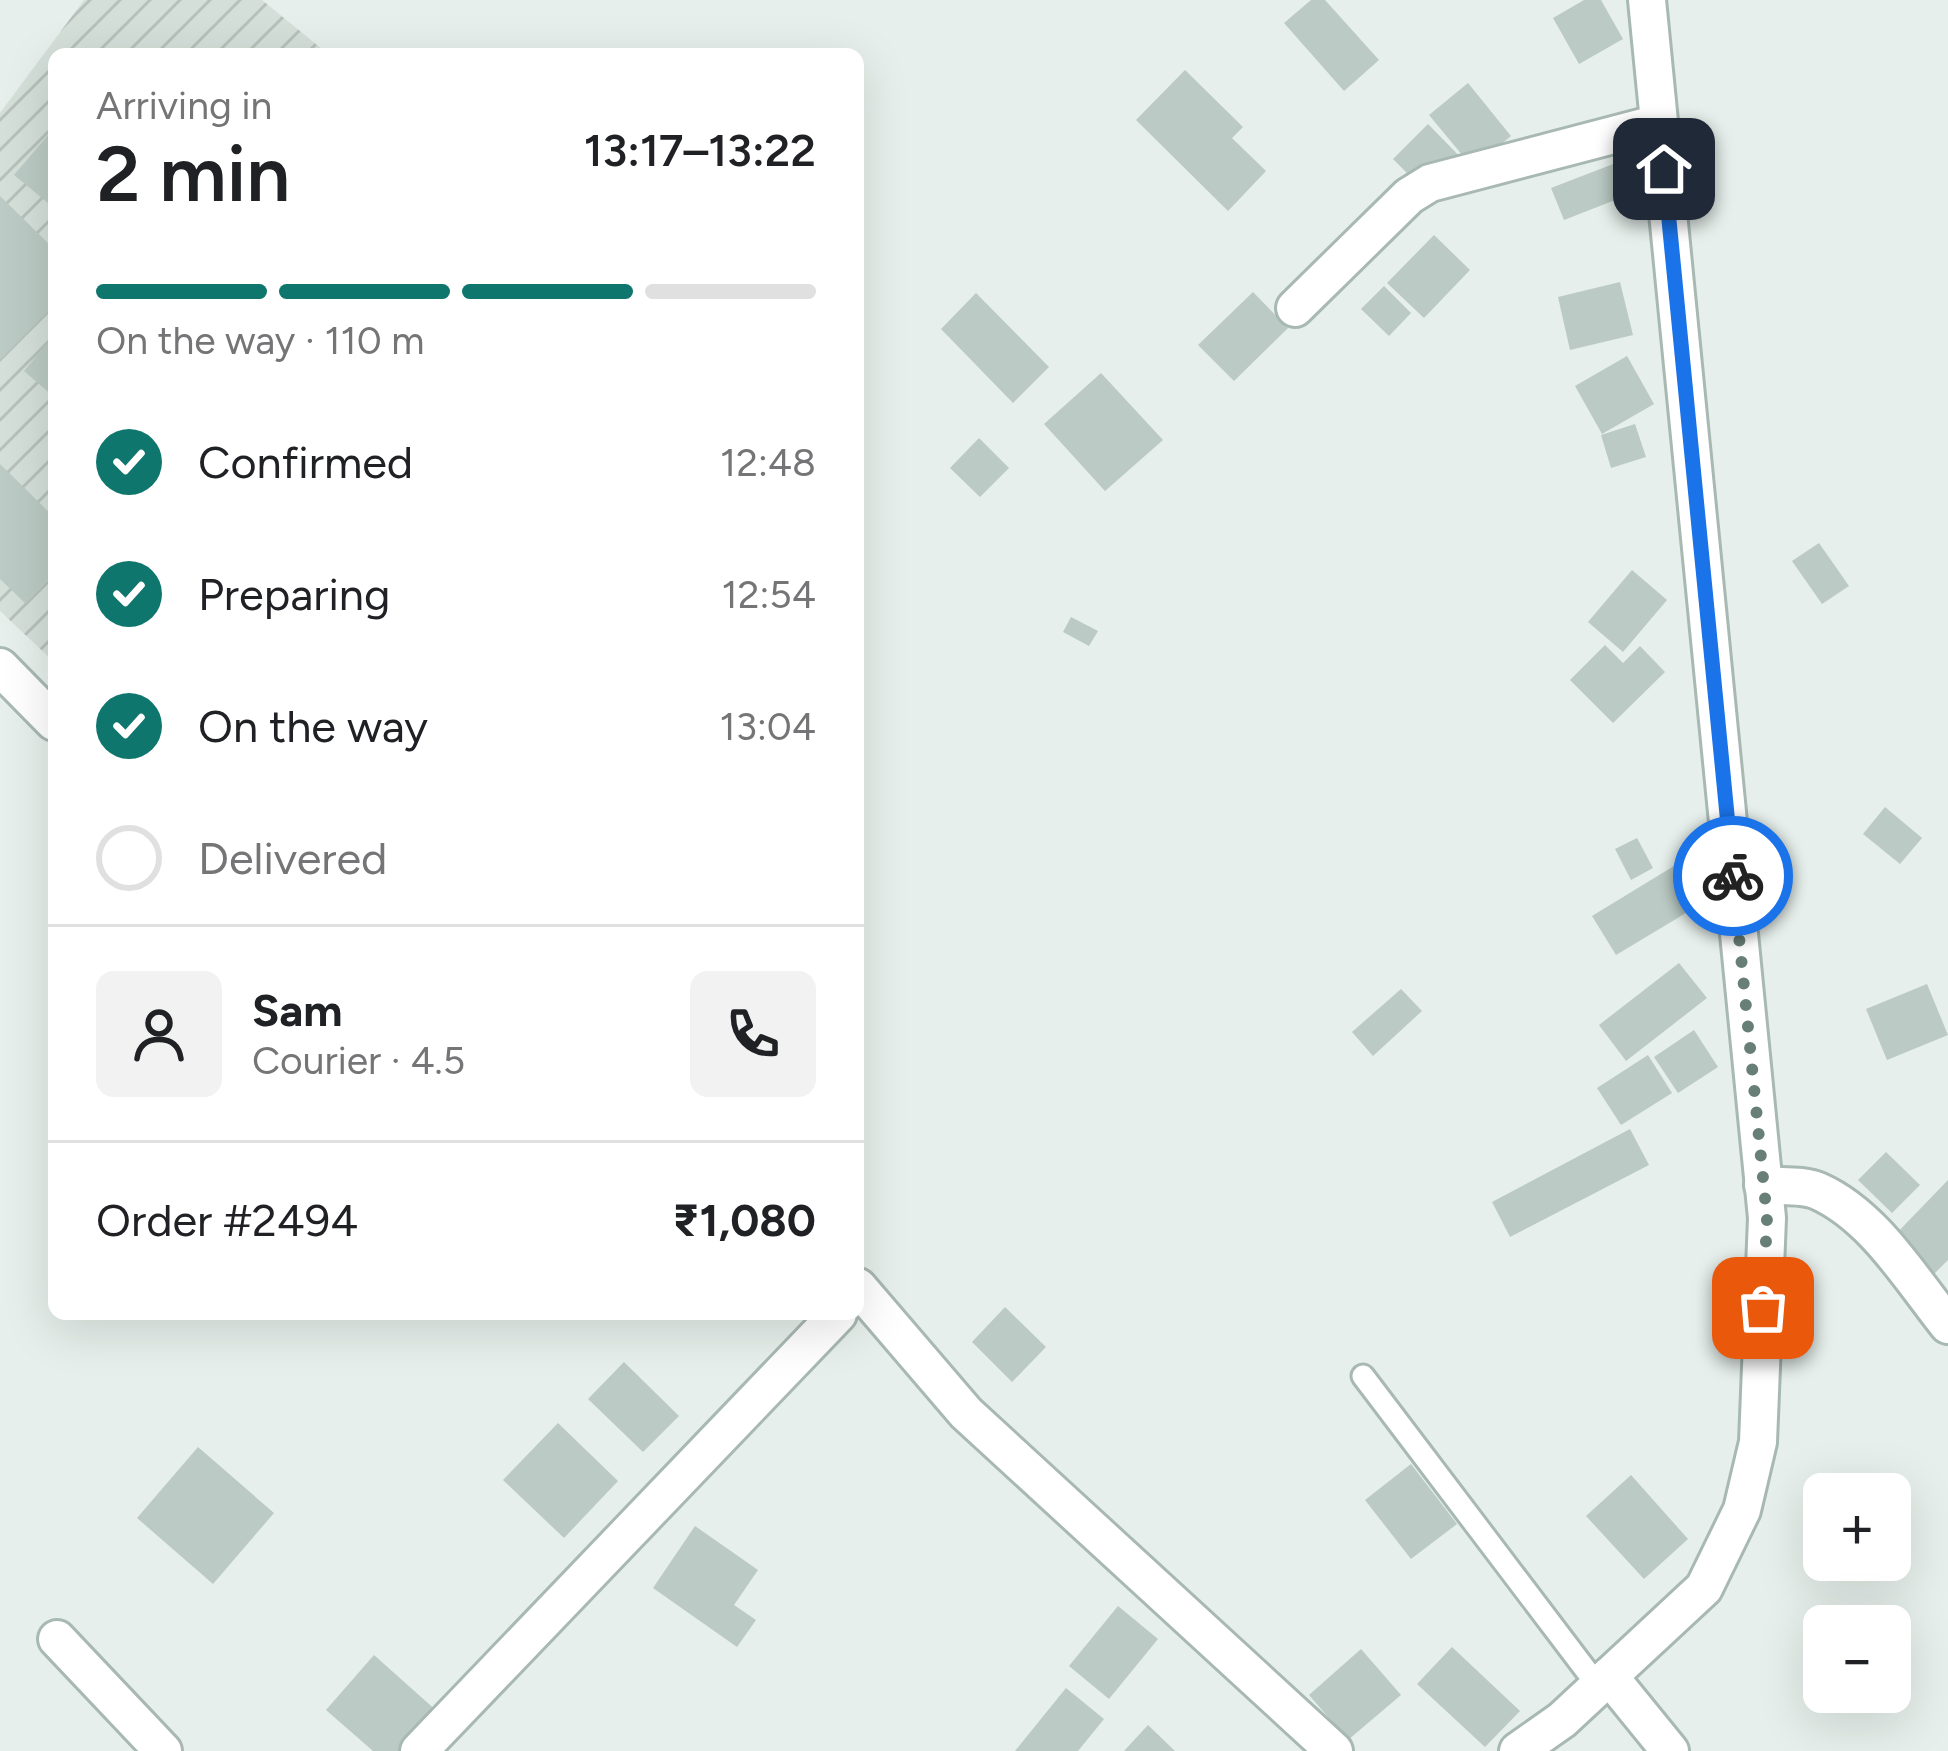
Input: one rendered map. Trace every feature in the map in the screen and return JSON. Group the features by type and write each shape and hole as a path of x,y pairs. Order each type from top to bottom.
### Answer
{"street":[{"path":"1518,1751 1610,1685 1704,1588 1742,1510 1757,1442 1767,1218 1784,1187 1647,0"},
{"path":"1295,308 1409,196 1430,183 1659,123"},
{"path":"0,667 48,716"},
{"path":"1784,1187 1831,1198 1877,1235 1948,1325"},
{"path":"864,1306 967,1413 1334,1751"},
{"path":"419,1751 831,1320"},
{"path":"57,1639 163,1751"},
{"path":"1610,1685 1670,1751"}],"lane":[{"path":"1363,1376 1610,1685"}],"shaded area":[{"path":"84,0 262,0 321,48 48,48"},
{"path":"48,48 48,656 0,611 0,113"}],"building":[{"path":"1311,0 1325,0 1379,60 1344,91 1284,23"},
{"path":"1584,0 1601,0 1623,39 1579,64 1553,18"},
{"path":"1185,70 1243,127 1232,138 1266,171 1228,211 1136,120"},
{"path":"1468,83 1511,136 1473,168 1429,115"},
{"path":"1428,124 1469,166 1434,200 1393,159"},
{"path":"48,135 48,203 14,175"},
{"path":"1621,161 1633,193 1564,220 1551,188"},
{"path":"0,196 48,243 48,311 0,360"},
{"path":"1434,235 1470,270 1424,318 1387,283"},
{"path":"1620,282 1633,335 1570,350 1558,297"},
{"path":"1384,286 1411,313 1389,336 1361,309"},
{"path":"1253,292 1288,328 1234,381 1198,345"},
{"path":"976,293 1049,367 1013,403 941,329"},
{"path":"48,342 48,392 24,371"},
{"path":"1627,356 1654,404 1602,434 1575,386"},
{"path":"1101,373 1163,440 1105,491 1044,424"},
{"path":"1635,424 1646,457 1611,468 1601,435"},
{"path":"979,438 1009,468 980,497 950,468"},
{"path":"0,464 48,511 48,579 25,603 0,579"},
{"path":"1819,543 1849,586 1822,604 1792,561"},
{"path":"1632,570 1667,600 1623,652 1588,622"},
{"path":"1071,617 1098,631 1089,646 1063,632"},
{"path":"1605,645 1623,663 1640,646 1665,672 1613,723 1570,680"},
{"path":"1885,807 1922,838 1900,864 1863,834"},
{"path":"1637,838 1653,868 1631,880 1615,849"},
{"path":"1687,858 1711,898 1616,955 1592,916"},
{"path":"1679,963 1707,998 1626,1061 1599,1025"},
{"path":"1927,984 1948,1035 1887,1060 1866,1009"},
{"path":"1401,989 1422,1011 1373,1056 1352,1032"},
{"path":"1694,1030 1718,1067 1678,1093 1654,1057"},
{"path":"1648,1055 1672,1093 1621,1125 1597,1088"},
{"path":"1630,1129 1649,1165 1510,1237 1492,1202"},
{"path":"1886,1152 1920,1185 1892,1213 1858,1180"},
{"path":"1948,1180 1948,1260 1932,1276 1892,1238"},
{"path":"1005,1307 1046,1347 1012,1382 972,1342"},
{"path":"624,1362 679,1416 643,1452 588,1399"},
{"path":"558,1423 618,1481 564,1538 503,1480"},
{"path":"198,1447 274,1513 213,1584 137,1518"},
{"path":"1411,1464 1457,1524 1411,1559 1365,1500"},
{"path":"1631,1475 1688,1539 1644,1579 1586,1516"},
{"path":"695,1526 758,1570 734,1605 756,1620 737,1647 653,1588"},
{"path":"1118,1606 1158,1639 1109,1699 1069,1666"},
{"path":"1452,1647 1520,1711 1485,1747 1417,1684"},
{"path":"1361,1649 1401,1695 1348,1740 1309,1695"},
{"path":"374,1655 439,1713 406,1751 373,1751 326,1710"},
{"path":"1066,1688 1104,1719 1078,1751 1015,1751"},
{"path":"1148,1725 1175,1751 1124,1751"}],"way so far":[{"path":"1733,876 1767,1218 1763,1308"}],"route":[{"path":"1664,169 1733,876"}]}
